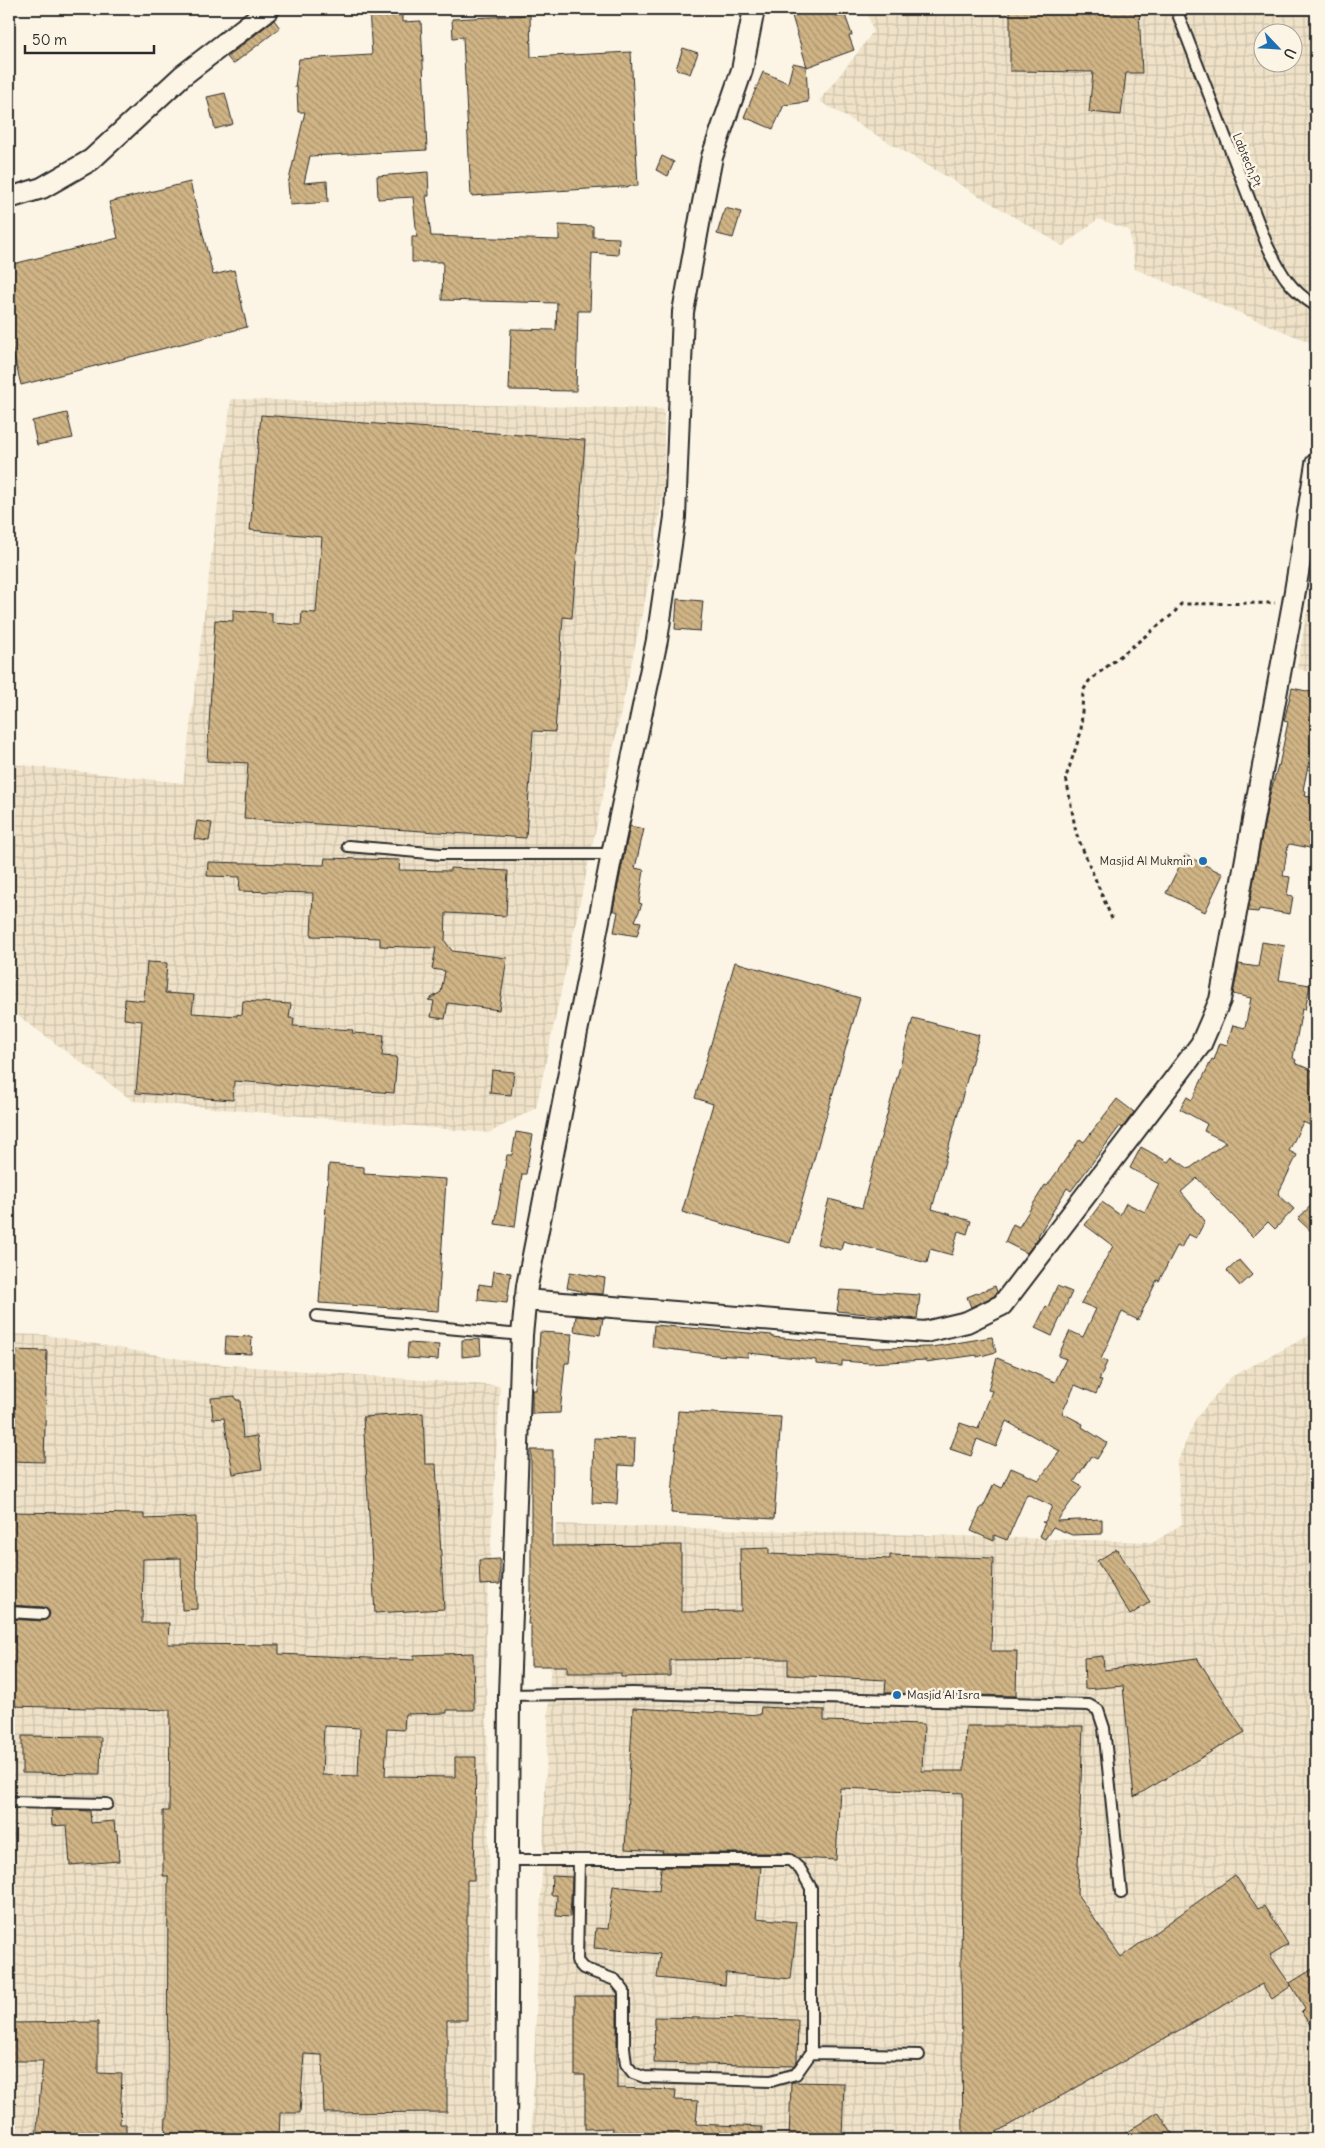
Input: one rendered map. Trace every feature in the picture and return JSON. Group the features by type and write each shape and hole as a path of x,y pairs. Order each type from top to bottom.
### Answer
{"street":[{"path":"9,198 42,188 91,160 182,76 269,9"},
{"path":"506,2139 509,1695 522,1335 525,1300 612,854 657,640 675,517 685,303 712,157 742,70 754,9"},
{"path":"525,1300 925,1332 968,1322 1002,1305 1201,1044 1220,1000 1293,603 1316,464"}],"lane":[{"name":"Labtech,Pt","path":"1176,9 1267,245 1284,279 1300,296 1316,306"},
{"path":"348,846 441,854 612,854"},
{"path":"317,1316 522,1335"},
{"path":"9,1612 43,1614"},
{"path":"509,1695 633,1693 1089,1705 1098,1710 1104,1728 1121,1894"},
{"path":"9,1802 107,1804"},
{"path":"508,1860 579,1860 790,1860 800,1870 812,1888 811,2053 796,2074 771,2081 644,2077 633,2073 626,2064 624,2047 624,1992 615,1980 583,1968 577,1961 579,1860"},
{"path":"811,2053 919,2055"}],"path":[{"path":"1112,919 1076,833 1066,777 1081,732 1083,691 1089,681 1173,614 1181,604 1293,603"}],"shaded area":[{"path":"866,9 1316,9 1316,345 1135,269 1129,230 1098,219 1063,246 819,101 873,31"},
{"path":"231,399 664,409 664,488 649,581 536,1108 489,1133 133,1101 9,1009 9,784 12,764 183,783"},
{"path":"1316,560 1316,675 1297,668"},
{"path":"1316,1328 1316,2139 531,2139 556,1524 1154,1542 1182,1524 1177,1463 1196,1418 1231,1377 1312,1334"},
{"path":"9,1334 46,1335 203,1363 500,1386 486,1632 493,2139 9,2139"}],"building":[{"path":"369,9 402,9 402,22 421,21 427,150 310,156 304,183 327,181 328,202 290,205 288,184 305,112 298,112 297,87 295,87 299,59 372,55"},
{"path":"790,9 836,9 837,17 845,15 852,35 849,36 854,50 807,67"},
{"path":"1010,9 1139,9 1142,73 1126,73 1121,115 1089,112 1093,72 1010,71"},
{"path":"530,15 531,57 631,52 638,186 471,196 463,37 453,38 452,19"},
{"path":"274,20 280,28 233,64 227,57"},
{"path":"683,48 698,53 690,74 676,69"},
{"path":"793,63 806,66 808,102 784,105 773,129 744,117 763,72 788,83"},
{"path":"225,93 233,124 215,129 207,97"},
{"path":"662,156 674,162 668,176 656,170"},
{"path":"428,172 429,196 426,196 431,236 559,240 559,225 593,226 593,237 619,238 618,255 592,253 590,311 578,311 576,391 509,390 511,329 556,330 557,303 442,300 443,262 412,262 412,237 417,237 413,197 378,199 377,176"},
{"path":"190,182 213,275 234,270 247,327 21,385 9,336 9,265 118,238 109,202"},
{"path":"725,208 741,212 733,238 717,234"},
{"path":"67,413 73,438 37,445 32,421"},
{"path":"261,415 585,440 572,618 563,617 555,732 533,731 526,838 244,819 248,763 207,761 215,620 233,621 233,610 272,613 272,623 301,625 302,612 316,613 322,537 250,530"},
{"path":"677,599 703,601 700,631 675,629"},
{"path":"1292,688 1316,693 1316,727 1303,790 1306,791 1305,796 1316,798 1315,849 1288,845 1283,876 1290,877 1287,895 1293,896 1290,914 1259,909 1258,912 1248,911 1269,798 1279,766 1288,722 1284,721"},
{"path":"197,821 212,823 209,841 194,839"},
{"path":"630,826 644,829 635,868 644,870 639,903 642,904 635,921 641,922 637,936 614,932 618,912 613,910"},
{"path":"1185,855 1223,874 1205,912 1166,893"},
{"path":"325,858 400,860 399,870 450,871 450,868 508,871 506,916 446,913 445,941 452,951 507,958 499,1010 448,1003 445,1019 431,1017 434,1001 428,1000 441,992 445,971 432,969 436,948 380,946 380,938 311,936 313,893 239,891 240,877 207,876 208,862 324,865"},
{"path":"1262,942 1285,946 1279,980 1310,985 1305,1010 1302,1009 1293,1058 1296,1060 1295,1063 1316,1072 1312,1083 1316,1084 1316,1128 1303,1122 1289,1151 1297,1155 1278,1194 1294,1209 1275,1229 1268,1222 1253,1237 1197,1178 1181,1192 1205,1221 1196,1238 1188,1234 1181,1248 1177,1246 1159,1281 1157,1280 1138,1320 1122,1312 1101,1359 1107,1362 1099,1380 1102,1381 1096,1394 1075,1385 1062,1413 1083,1424 1082,1427 1107,1443 1097,1459 1091,1456 1074,1482 1082,1487 1057,1521 1102,1519 1102,1534 1072,1535 1053,1527 1045,1539 1039,1536 1045,1523 1042,1522 1045,1522 1052,1506 1027,1494 1007,1540 994,1535 994,1541 971,1531 981,1507 983,1507 994,1484 1002,1488 1011,1468 1039,1480 1060,1451 1006,1421 996,1447 977,1439 971,1456 950,1449 960,1423 978,1429 992,1391 988,1390 997,1358 1055,1382 1066,1359 1058,1356 1070,1331 1083,1337 1096,1309 1081,1303 1113,1246 1085,1225 1102,1202 1120,1215 1126,1203 1145,1212 1159,1184 1130,1168 1141,1147 1168,1162 1172,1157 1189,1169 1226,1142 1204,1131 1207,1124 1180,1109 1187,1097 1192,1100 1212,1059 1214,1060 1220,1043 1227,1045 1233,1025 1245,1028 1251,998 1233,994 1239,964 1258,967"},
{"path":"147,962 167,963 165,993 194,995 192,1013 242,1015 243,1001 291,1004 289,1018 294,1018 293,1026 353,1030 352,1033 384,1035 382,1056 397,1057 394,1093 234,1081 233,1100 136,1093 142,1021 124,1019 125,999 144,1001"},
{"path":"735,962 860,998 790,1243 682,1212 713,1104 695,1098"},
{"path":"913,1018 979,1035 932,1209 971,1221 967,1234 958,1231 952,1255 930,1249 927,1263 843,1241 841,1250 817,1244 829,1199 862,1208"},
{"path":"492,1070 514,1072 511,1095 490,1093"},
{"path":"1117,1099 1134,1112 1122,1128 1120,1126 1071,1191 1067,1188 1039,1237 1027,1253 1005,1242 1013,1224 1019,1227 1045,1185 1047,1186 1080,1139 1084,1142"},
{"path":"516,1132 533,1135 526,1174 522,1174 515,1227 495,1224 507,1155 512,1155"},
{"path":"329,1164 364,1167 364,1174 446,1179 438,1311 319,1303"},
{"path":"1316,1200 1316,1236 1298,1219"},
{"path":"1239,1260 1252,1275 1240,1286 1227,1271"},
{"path":"494,1271 511,1273 507,1303 478,1300 479,1284 492,1286"},
{"path":"570,1272 605,1278 603,1294 580,1293 581,1291 567,1288"},
{"path":"995,1286 997,1292 994,1296 971,1307 967,1297"},
{"path":"1057,1286 1072,1292 1052,1336 1035,1328 1046,1306 1048,1307"},
{"path":"840,1290 920,1295 917,1319 837,1311"},
{"path":"576,1316 603,1318 600,1335 574,1331"},
{"path":"654,1325 772,1335 772,1337 870,1346 870,1348 932,1347 992,1337 996,1352 977,1357 977,1355 926,1362 926,1360 869,1363 842,1361 842,1366 816,1364 816,1360 748,1353 748,1357 715,1355 652,1347"},
{"path":"540,1332 572,1334 569,1363 565,1363 560,1413 532,1414 532,1390 536,1390"},
{"path":"226,1336 252,1337 251,1354 225,1353"},
{"path":"480,1339 481,1355 462,1357 462,1340"},
{"path":"408,1343 439,1345 438,1360 407,1358"},
{"path":"9,1350 47,1351 44,1462 9,1461"},
{"path":"235,1396 236,1400 240,1400 243,1438 257,1436 262,1469 233,1474 224,1418 213,1419 211,1398"},
{"path":"678,1411 781,1417 774,1519 671,1513"},
{"path":"423,1413 425,1464 436,1464 444,1609 375,1613 363,1417"},
{"path":"594,1438 635,1439 634,1466 619,1465 617,1504 592,1503"},
{"path":"531,1450 553,1450 552,1546 681,1545 681,1612 741,1611 740,1549 769,1548 769,1554 890,1559 890,1555 993,1558 991,1651 1017,1651 1016,1696 885,1693 886,1680 788,1675 788,1659 670,1660 670,1676 621,1677 621,1673 567,1673 567,1666 531,1666 531,1624 528,1624 531,1593"},
{"path":"9,1512 144,1514 144,1519 196,1517 197,1609 182,1610 181,1558 143,1559 142,1623 169,1623 168,1644 279,1645 279,1654 414,1660 414,1655 473,1653 474,1710 447,1710 447,1713 405,1714 404,1730 387,1729 385,1776 455,1777 455,1757 476,1757 474,1880 467,1880 467,2020 447,2020 447,2112 324,2113 322,2055 304,2054 300,2113 280,2113 279,2139 165,2139 167,2118 168,1876 163,1876 163,1811 169,1811 170,1710 9,1706 9,1619 43,1621 50,1614 44,1607 9,1605","holes":["324,1726 360,1728 358,1776 322,1775"]},
{"path":"1117,1549 1150,1602 1130,1615 1097,1561"},
{"path":"500,1559 500,1584 480,1585 479,1560"},
{"path":"1103,1656 1104,1670 1197,1658 1245,1732 1134,1797 1123,1686 1085,1689 1084,1658"},
{"path":"761,1707 824,1710 824,1721 924,1724 922,1771 964,1771 966,1726 1083,1726 1077,1894 1121,1957 1235,1875 1258,1909 1264,1906 1288,1944 1270,1955 1291,1986 1272,1999 1262,1984 984,2139 963,2139 961,1963 963,1793 840,1788 836,1860 798,1858 790,1853 662,1853 663,1851 625,1849 633,1708 760,1715"},
{"path":"22,1736 101,1737 100,1774 22,1773"},
{"path":"51,1811 90,1811 91,1823 114,1821 115,1832 117,1831 119,1861 70,1865 67,1825 52,1826"},
{"path":"661,1867 761,1867 756,1918 797,1922 791,1979 726,1973 725,1985 657,1978 660,1954 594,1948 596,1928 608,1929 613,1886 659,1891"},
{"path":"552,1876 572,1877 570,1917 556,1916 557,1895 551,1895"},
{"path":"1316,1967 1316,2033 1301,2012 1305,2008 1290,1983"},
{"path":"575,1996 617,1996 617,2088 676,2090 675,2100 698,2101 696,2124 762,2127 762,2139 612,2139 613,2128 585,2129 585,2075 575,2075"},
{"path":"655,2017 798,2020 797,2061 793,2066 654,2063"},
{"path":"98,2022 98,2073 122,2074 120,2124 126,2124 126,2139 36,2139 43,2061 9,2061 9,2023"},
{"path":"791,2083 844,2083 842,2139 789,2139"},
{"path":"1158,2112 1176,2139 1116,2139"}],"place":[{"name":"Masjid Al Mukmin","path":"1203,861"},
{"name":"Masjid Al Isra","path":"897,1695"}]}
